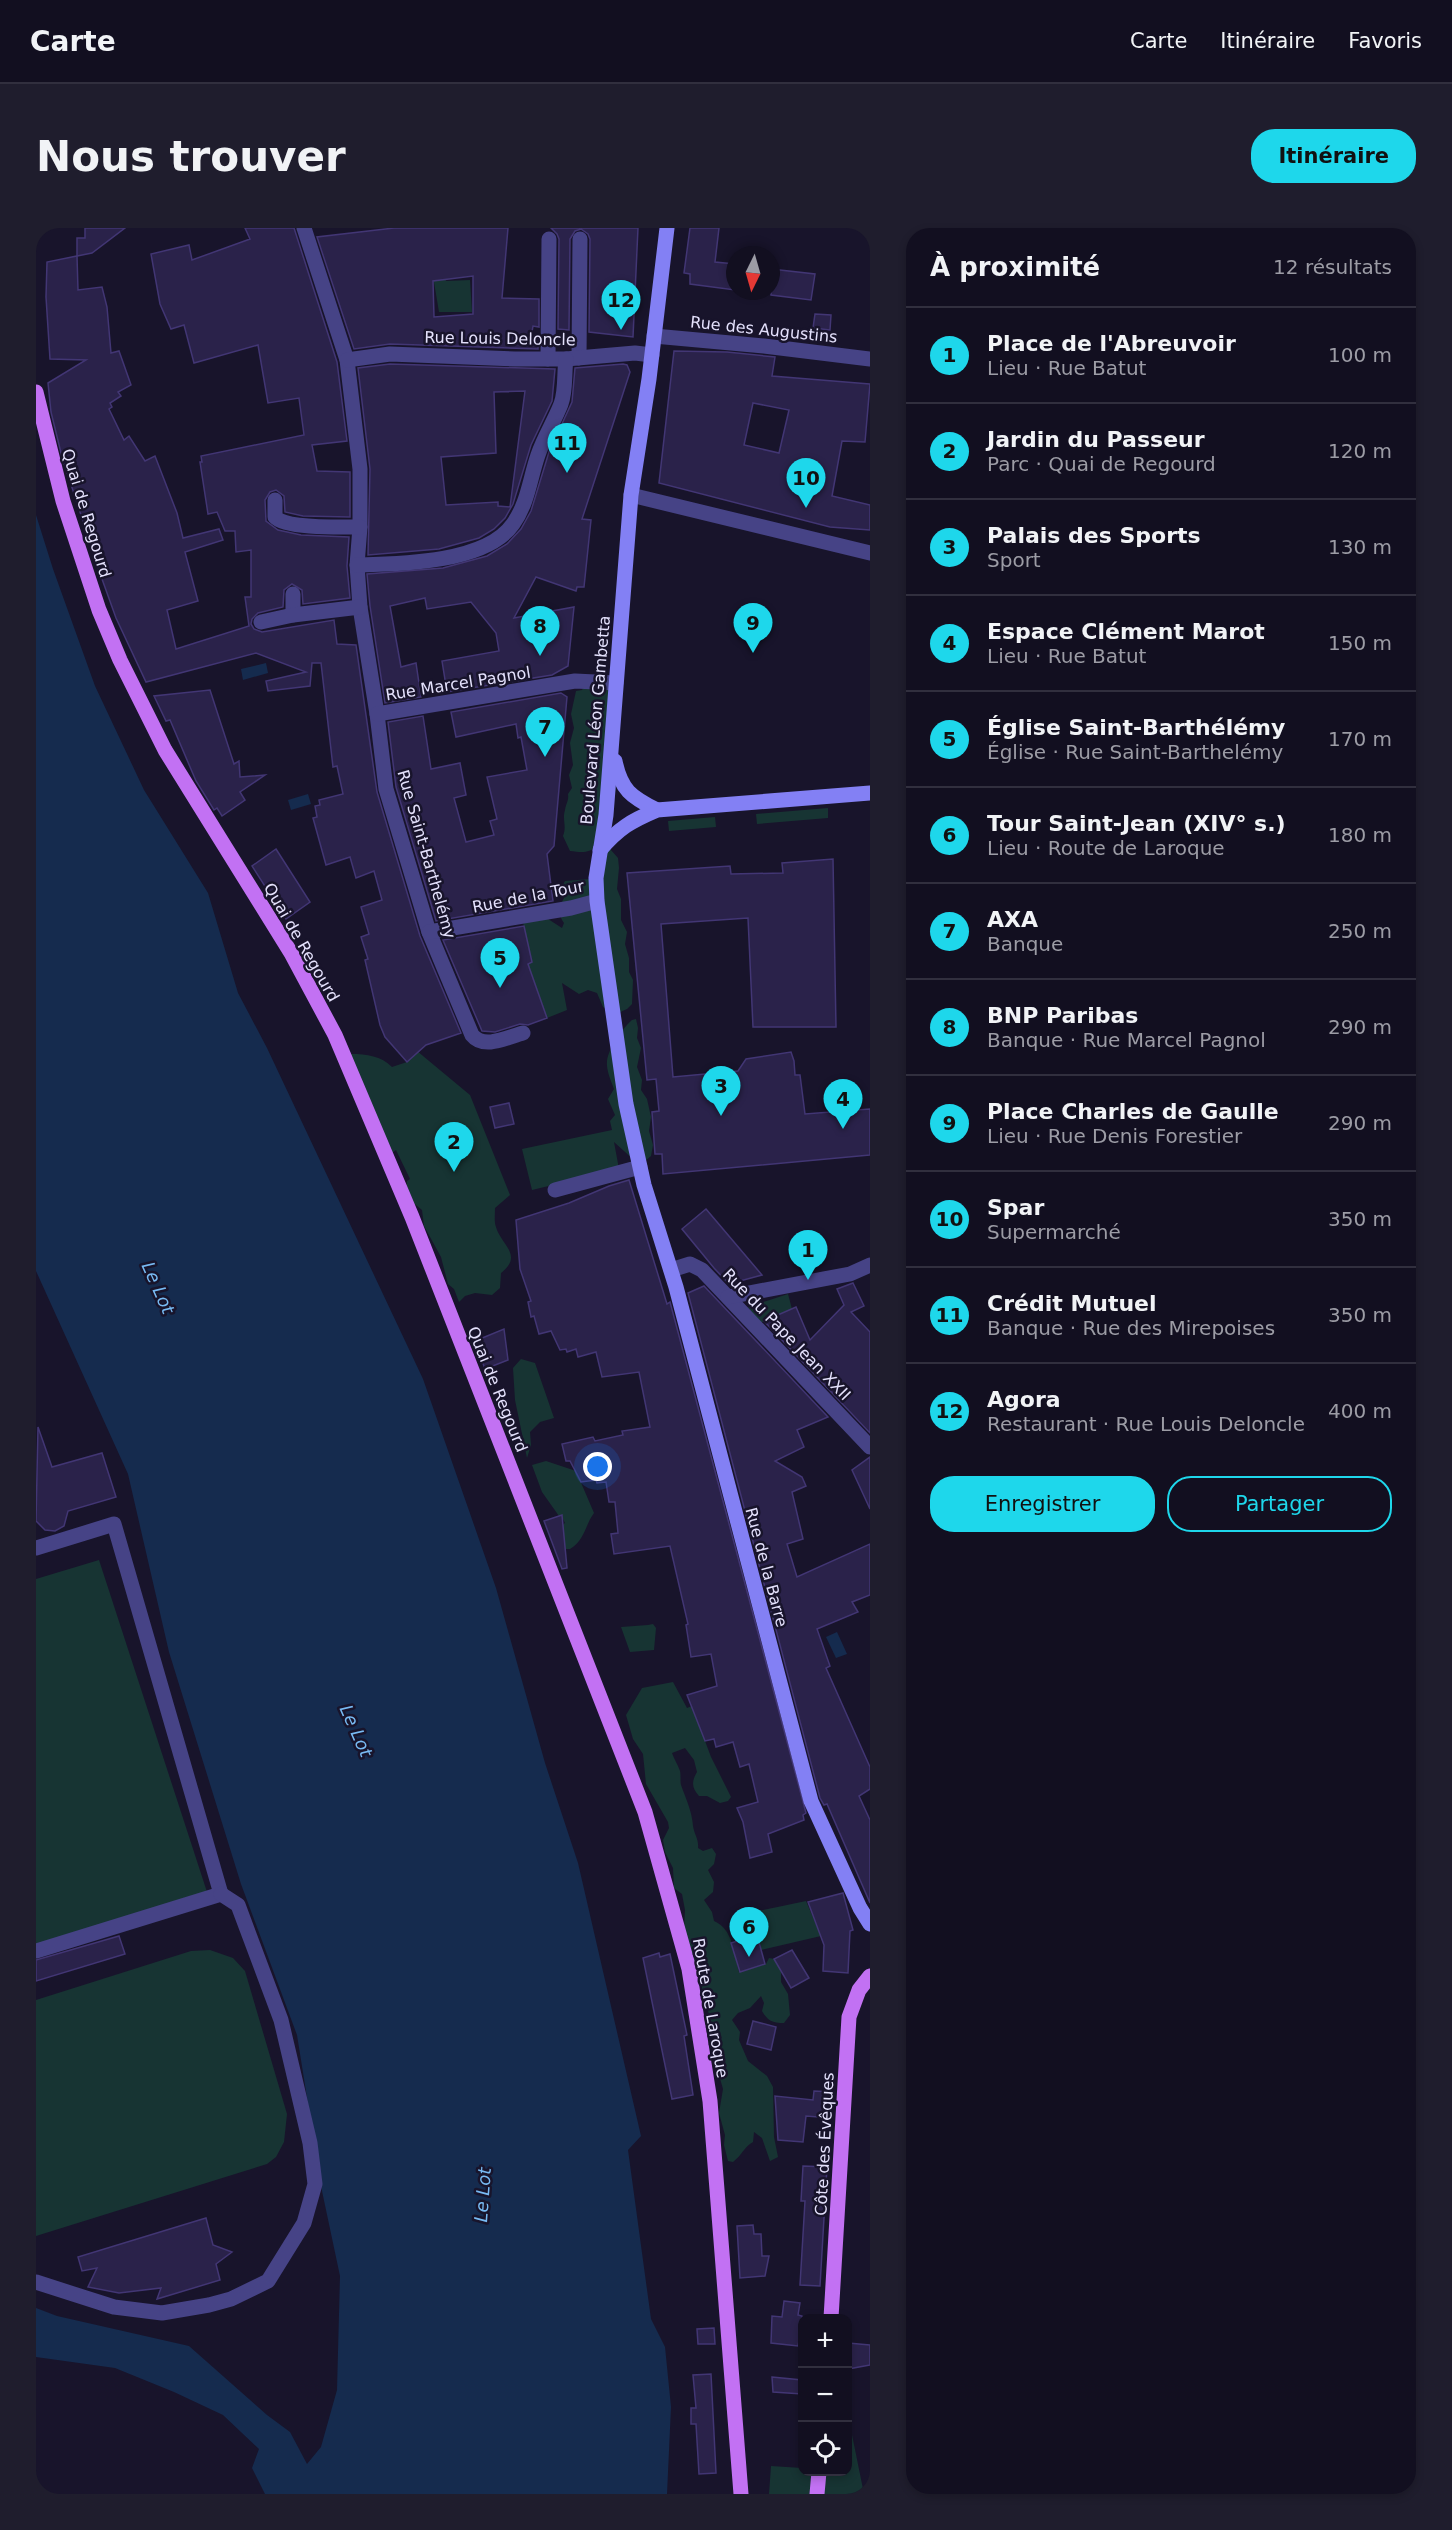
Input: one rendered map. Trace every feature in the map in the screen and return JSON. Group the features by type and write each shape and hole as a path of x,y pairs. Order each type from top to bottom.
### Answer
{"main road":[{"name":"Boulevard Léon Gambetta","path":"652,1211 626,1104 597,900 596,878 606,815 631,495 652,355 667,228"},
{"name":"Quai de Regourd","path":"36,392 63,501 99,610 120,660 165,750 291,953 335,1035 412,1217 530,1517"},
{"path":"611,741 619,778 629,793 638,801 657,810"},
{"path":"600,849 618,829 632,820 657,810 870,793"},
{"name":"Rue de la Barre","path":"652,1211 671,1270 811,1801 860,1908 870,1924"},
{"name":"Route de Laroque","path":"530,1517 645,1812 689,1969 710,2101 741,2494"},
{"name":"Côte des Évêques","path":"831,2314 849,2017 859,1990 870,1976"},
{"path":"817,2494 819,2476"}],"street":[{"name":"Rue Saint-Barthelémy","path":"304,228 348,360 360,469 360,527 357,565 360,607 386,789 429,932 475,1039 492,1042 523,1033"},
{"path":"548,359 549,239"},
{"path":"357,565 418,562 478,549 504,535 513,525 524,504 538,455 561,405 572,358 579,239"},
{"name":"Rue des Augustins","path":"654,336 870,359"},
{"name":"Rue Louis Deloncle","path":"348,360 390,354 548,359 635,353 652,355"},
{"path":"631,495 870,553"},
{"path":"275,500 275,517 279,521 321,526 360,527"},
{"path":"293,594 293,615"},
{"path":"261,622 293,615 360,607"},
{"name":"Rue Marcel Pagnol","path":"377,714 575,681 616,683"},
{"name":"Rue de la Tour","path":"429,932 571,908 597,900"},
{"path":"555,1190 640,1167"},
{"name":"Rue du Pape Jean XXII","path":"671,1270 690,1264 696,1266 870,1447"},
{"path":"728,1297 850,1274 870,1265"},
{"path":"36,1548 114,1524 221,1894 238,1905 281,2020 310,2143 315,2184 304,2223 267,2281 231,2299 162,2313 114,2307 36,2282"},
{"path":"36,1951 221,1894"}],"green space":[{"path":"444,269 446,281 470,280 472,312 439,312 432,270"},
{"path":"585,685 605,687 611,692 613,781 616,789 597,846 581,852 570,851 563,836 564,814 568,794 572,788 569,775 573,765 570,743 574,728 571,714 576,691 582,690"},
{"path":"828,808 828,818 757,824 756,814"},
{"path":"715,817 716,827 669,831 668,821"},
{"path":"610,849 618,858 617,889 621,899 621,920 627,932 625,944 629,958 629,972 633,980 632,1004 616,1014 603,1007 597,993 588,990 579,994 562,983 567,1010 547,1018 528,964 531,962 523,922 548,919 562,928 564,923 560,911 564,898 560,890 565,881 590,879 591,867"},
{"path":"636,1019 637,1038 641,1048 637,1067 642,1080 641,1090 647,1099 651,1117 649,1131 653,1145 651,1156 645,1161 634,1160 614,1142 619,1169 532,1190 522,1149 612,1130 610,1121 615,1115 608,1099 614,1089 607,1061 610,1050 617,1039 628,1024"},
{"path":"417,1051 470,1095 510,1195 495,1208 495,1220 496,1227 511,1255 511,1261 501,1273 500,1288 492,1295 475,1293 465,1296 459,1302 454,1289 448,1284 441,1257 424,1226 422,1210 411,1201 406,1190 407,1181 410,1179 396,1150 389,1155 345,1060 351,1054 368,1055 383,1060 392,1067 407,1062"},
{"path":"788,1294 792,1309 760,1323 748,1307"},
{"path":"521,1359 535,1363 554,1418 540,1422 530,1432 531,1445 527,1458 515,1400 513,1368"},
{"path":"546,1461 576,1471 594,1513 582,1537 570,1549 565,1549 561,1526 565,1523 542,1492 532,1465"},
{"path":"99,1560 207,1892 36,1944 36,1579"},
{"path":"653,1624 656,1628 654,1650 630,1652 621,1627"},
{"path":"673,1682 687,1708 692,1706 711,1757 731,1797 728,1801 720,1803 707,1796 699,1796 693,1785 697,1772 694,1760 685,1748 672,1753 680,1771 681,1785 690,1810 698,1848 703,1851 712,1848 716,1854 714,1864 708,1870 714,1882 713,1892 704,1900 712,1912 714,1921 729,1936 739,1972 766,1964 769,1958 774,1959 781,1971 781,1982 788,1994 790,2015 784,2023 773,2022 766,2017 762,2011 764,2003 761,1996 750,2008 738,2013 732,2020 740,2032 739,2040 748,2061 767,2076 773,2087 774,2137 778,2157 770,2161 762,2138 754,2132 753,2142 733,2162 728,2161 724,2145 725,2135 719,2113 723,2089 717,2068 716,2041 701,1984 702,1975 691,1967 684,1929 685,1910 682,1894 674,1888 673,1868 665,1852 663,1840 669,1828 668,1822 646,1784 643,1754 633,1739 626,1715 642,1688"},
{"path":"806,1901 821,1936 761,1950 756,1935 753,1912"},
{"path":"210,1950 233,1958 245,1971 287,2114 284,2142 276,2157 267,2164 36,2236 36,2000 191,1951"},
{"path":"852,2435 864,2494 769,2494 771,2466 798,2468 798,2476 852,2476"}],"water":[{"name":"Le Lot","path":"36,515 95,686 144,790 208,893 238,993 267,1048 423,1379 496,1588 545,1763 578,1863 641,2136 628,2150 651,2319 665,2347 671,2407 667,2494 265,2494 252,2468 259,2449 223,2415 115,2368 36,2357 36,2308 57,2316 189,2346 267,2415 290,2432 307,2464 321,2447 337,2390 340,2276 322,2191 297,2035 241,1884 169,1652 128,1474 36,1271"},
{"path":"266,663 268,673 243,680 241,669"},
{"path":"308,794 311,804 291,810 288,800"},
{"path":"837,1632 847,1654 836,1658 826,1637"}],"building":[{"path":"85,228 125,228 92,253 77,256 77,238 85,238"},
{"path":"245,228 294,228 337,362 347,441 312,445 317,471 350,472 350,517 303,516 285,512 284,496 276,490 270,492 265,500 266,521 278,530 301,535 349,537 347,566 350,598 303,604 302,590 292,584 284,590 283,607 258,613 252,619 251,624 254,629 262,632 334,620 337,644 356,645 377,792 420,936 461,1033 426,1045 407,1062 385,1037 380,1025 365,960 368,959 361,937 369,934 361,907 382,900 374,871 356,878 350,857 326,865 313,818 317,817 315,806 320,805 319,800 343,794 337,766 333,767 321,663 312,663 310,686 268,691 266,681 306,672 256,653 146,682 116,618 102,579 62,457 51,412 48,383 86,360 50,359 46,297 47,262 77,256 78,290 102,287 107,307 111,353 119,351 131,385 118,392 121,396 110,403 112,407 109,409 124,440 129,436 145,461 155,456 177,513 183,538 219,529 223,540 185,552 198,601 167,610 176,649 249,626 245,597 251,597 251,550 236,552 235,531 225,531 217,512 208,514 201,456 304,435 299,398 268,403 258,345 194,363 184,325 171,329 160,304 151,254 189,245 192,260 250,239"},
{"path":"394,228 508,228 502,298 539,299 539,327 533,326 530,344 538,345 538,349 390,344 354,349 317,237","holes":["473,276 473,314 434,317 433,281"]},
{"path":"551,228 638,228 633,337 589,332 590,239 588,234 581,229 575,231 570,239 569,330 558,329 559,239"},
{"path":"690,228 719,228 715,262 726,263 726,289 690,284 690,274 684,273"},
{"path":"780,270 815,274 811,300 780,296"},
{"path":"815,314 831,315 830,330 813,328"},
{"path":"674,351 727,352 775,357 772,376 870,384 865,442 842,441 832,496 870,505 870,530 830,527 659,483","holes":["753,403 789,410 779,453 744,445"]},
{"path":"390,364 555,369 552,401 531,445 513,504 505,518 494,529 479,538 439,549 368,555 370,469 358,368","holes":["525,391 510,507 498,506 498,502 446,505 441,457 496,453 494,392"]},
{"path":"627,365 630,372 582,519 591,520 584,587 577,587 576,591 536,577 514,618 574,607 568,666 552,675 447,692 442,661 499,651 496,633 471,602 427,609 425,598 390,606 401,667 416,663 421,697 385,703 367,574 443,568 487,556 507,544 521,529 531,511 549,452 572,402 575,368"},
{"path":"210,690 234,764 239,761 240,777 265,775 240,792 245,800 222,816 217,808 214,810 196,781 170,720 166,721 154,696"},
{"path":"561,693 567,697 554,846 547,854 553,901 436,921 396,787 388,722 423,716 431,769 460,763 466,795 454,798 466,842 494,835 490,821 497,819 487,777 527,770 521,737 518,738 516,724 456,737 451,712"},
{"path":"276,849 310,902 286,919 252,866"},
{"path":"833,859 836,1027 753,1027 748,918 661,924 673,1077 738,1071 746,1059 791,1052 795,1075 800,1075 805,1114 870,1109 870,1155 663,1174 662,1154 655,1154 652,1112 659,1111 656,1079 647,1080 627,873 730,866 731,874 783,873 782,863"},
{"path":"524,926 532,962 528,964 547,1018 528,1025 520,1024 495,1032 482,1031 443,940"},
{"path":"509,1103 514,1124 495,1128 490,1107"},
{"path":"629,1180 667,1304 670,1302 806,1813 803,1815 804,1820 768,1834 772,1852 750,1858 743,1822 737,1808 758,1802 749,1764 740,1767 733,1742 716,1747 714,1739 705,1741 687,1695 717,1686 711,1654 691,1657 686,1625 688,1624 670,1546 614,1554 611,1534 618,1533 615,1502 609,1502 606,1482 597,1483 596,1480 581,1482 570,1461 566,1461 562,1444 593,1437 595,1441 623,1435 622,1431 650,1427 639,1372 602,1377 596,1352 578,1357 576,1349 567,1352 566,1349 560,1350 551,1331 539,1334 534,1316 531,1317 528,1302 531,1301 520,1269 516,1220"},
{"path":"706,1209 762,1275 729,1284 714,1268 682,1229"},
{"path":"853,1283 864,1306 851,1312 870,1332 870,1433 764,1321 796,1307 810,1340 844,1305 837,1289"},
{"path":"704,1286 828,1417 797,1430 804,1447 775,1461 802,1477 806,1486 792,1492 803,1539 787,1544 797,1577 870,1544 870,1595 852,1602 858,1612 817,1629 830,1666 826,1668 870,1767 870,1789 859,1796 870,1820 870,1903 827,1804 824,1805 820,1798 688,1293"},
{"path":"504,1329 508,1360 485,1369 475,1341"},
{"path":"38,1427 52,1467 102,1453 116,1497 68,1511 64,1526 55,1531 45,1530 36,1521"},
{"path":"870,1457 870,1509 852,1470"},
{"path":"562,1515 567,1568 562,1569 544,1521"},
{"path":"843,1893 853,1930 850,1931 848,1973 823,1971 824,1945 808,1902"},
{"path":"757,1935 765,1964 740,1972 731,1943"},
{"path":"119,1936 125,1954 36,1981 36,1960"},
{"path":"792,1950 809,1978 791,1988 774,1959"},
{"path":"659,1953 660,1957 670,1954 687,2035 684,2036 693,2095 672,2099 643,1958"},
{"path":"753,2021 776,2027 771,2050 747,2044"},
{"path":"814,2091 833,2092 831,2118 806,2116 803,2142 778,2140 775,2096 813,2100"},
{"path":"803,2166 827,2167 820,2286 800,2285 805,2201 801,2201"},
{"path":"206,2218 213,2245 232,2252 216,2264 220,2280 157,2299 161,2288 119,2293 88,2287 97,2268 82,2271 78,2257"},
{"path":"753,2225 754,2234 761,2234 762,2256 769,2256 765,2276 740,2278 737,2226"},
{"path":"784,2301 800,2303 798,2346 771,2343 772,2316 782,2317"},
{"path":"714,2328 715,2344 698,2344 697,2329"},
{"path":"852,2343 870,2345 870,2365 852,2368"},
{"path":"711,2374 716,2473 699,2474 696,2424 691,2424 691,2408 696,2408 693,2375"},
{"path":"772,2377 798,2380 798,2394 773,2392"}],"place":[{"name":"Agora","path":"621,330"},
{"name":"Crédit Mutuel","path":"567,473"},
{"name":"Spar","path":"806,508"},
{"name":"Place Charles de Gaulle","path":"753,653"},
{"name":"BNP Paribas","path":"540,656"},
{"name":"AXA","path":"545,757"},
{"name":"Église Saint-Barthélémy","path":"500,988"},
{"name":"Palais des Sports","path":"721,1116"},
{"name":"Espace Clément Marot","path":"843,1129"},
{"name":"Jardin du Passeur","path":"454,1172"},
{"name":"Place de l'Abreuvoir","path":"808,1280"},
{"name":"Tour Saint-Jean (XIV° s.)","path":"749,1957"}]}
